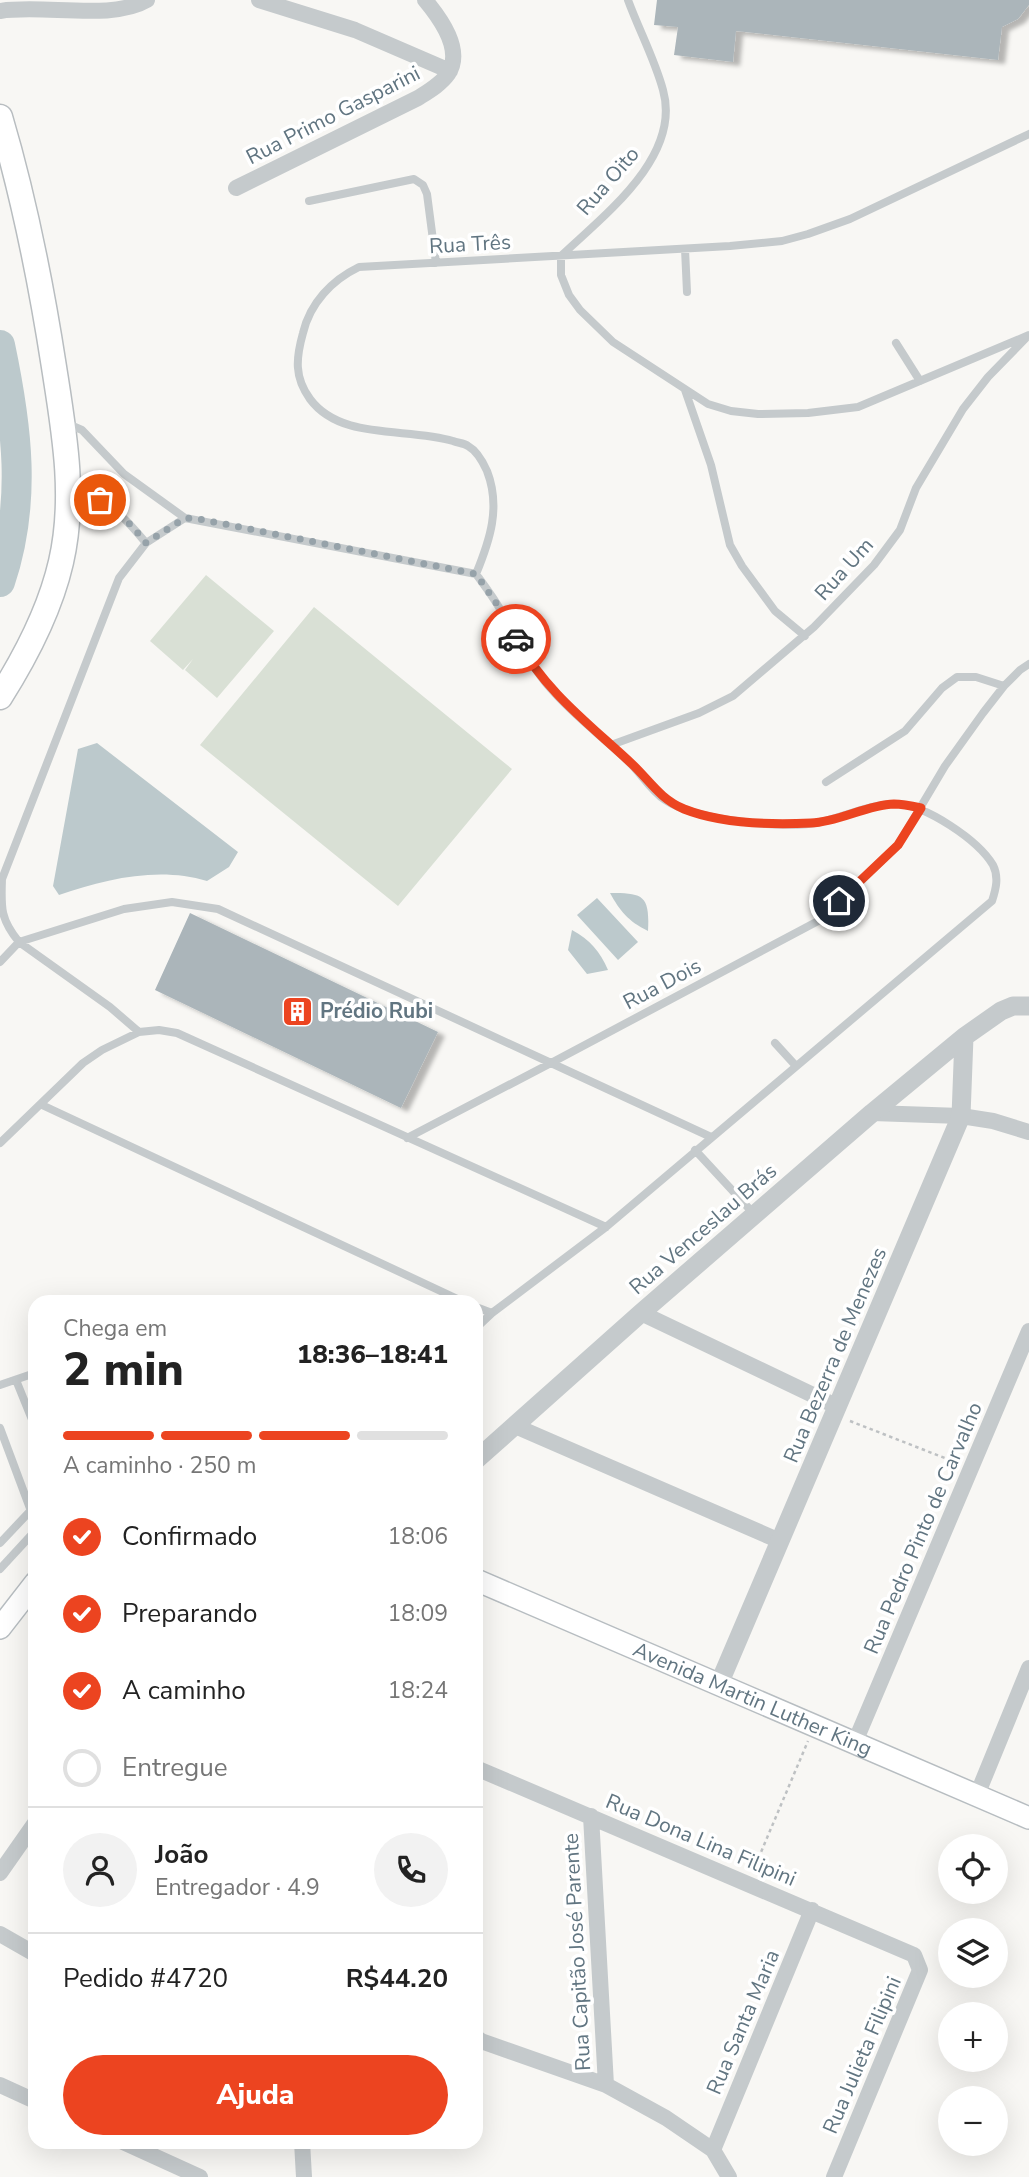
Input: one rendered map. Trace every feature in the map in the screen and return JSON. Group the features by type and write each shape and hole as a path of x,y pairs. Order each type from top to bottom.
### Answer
{"main road":[{"path":"0,117 45,309 62,422 69,497 61,561 45,610 31,644 0,697"},
{"name":"Avenida Martin Luther King","path":"483,1583 1029,1818"},
{"path":"0,1628 28,1592"}],"street":[{"path":"0,11 33,8 105,10 128,7 147,0"},
{"path":"259,0 355,30 450,71"},
{"name":"Rua Primo Gasparini","path":"236,188 418,98 444,79 450,71 453,50 449,36 425,0"},
{"name":"Rua Venceslau Brás","path":"483,1454 641,1313 964,1037 1001,1011 1013,1006 1029,1006"},
{"name":"Rua Bezerra de Menezes","path":"719,1684 961,1116 964,1037"},
{"path":"872,1113 961,1116 993,1121 1029,1132"},
{"path":"641,1313 837,1411"},
{"name":"Rua Pedro Pinto de Carvalho","path":"855,1742 1029,1331"},
{"path":"515,1426 780,1541"},
{"path":"977,1795 1029,1668"},
{"name":"Rua Dona Lina Filipini","path":"483,1771 909,1951"},
{"name":"Rua Capitão José Parente","path":"591,1816 606,2085"},
{"path":"0,1873 28,1833"},
{"name":"Rua Santa Maria","path":"713,2150 812,1910"},
{"path":"0,1934 28,1950"},
{"name":"Rua Julieta Filipini","path":"834,2177 920,1970 918,1961 909,1951"},
{"path":"483,2042 606,2085 666,2118 713,2150 729,2177"},
{"path":"0,2085 28,2098"},
{"path":"152,2149 200,2177"},
{"path":"302,2149 304,2177"}],"lane":[{"name":"Rua Oito","path":"561,256 631,187 650,164 662,136 666,111 664,92 628,0"},
{"name":"Rua Três","path":"476,574 490,540 494,514 493,495 482,459 469,446 437,436 336,422 317,408 305,391 297,373 297,355 304,327 327,289 341,276 359,267 685,249 782,240 850,219 1029,134"},
{"path":"309,201 414,179 423,185 427,194 436,263"},
{"path":"685,249 687,292"},
{"path":"561,256 561,275 569,295 580,310 613,342 708,404 732,411 758,414 808,413 858,407 1029,335"},
{"name":"Rua Um","path":"611,745 699,713 733,696 805,636 874,565 900,530 916,488 963,409 988,377 1029,335"},
{"path":"897,342 920,382"},
{"path":"685,390 711,465 730,545 775,611 805,636"},
{"path":"62,422 82,430 124,474 185,518 476,574 501,610 527,658 550,688 665,800 685,810 748,822 789,824 818,823 887,805 921,808 968,839 993,866 997,884 992,901 606,1227 483,1321"},
{"path":"69,497 83,496 109,505 146,543"},
{"path":"139,1032 110,1007 19,942 8,929 1,908 2,879 119,578 146,543 185,518"},
{"name":"Rua Dois","path":"407,1138 820,920 898,845 945,766 1004,686 1029,664"},
{"path":"826,782 905,731 942,688 957,677 976,677 1004,686"},
{"path":"0,962 19,942 124,909 172,902 218,909 712,1137"},
{"path":"0,1143 83,1063 139,1032 159,1030 177,1033 606,1227"},
{"path":"775,1043 796,1066"},
{"path":"42,1105 449,1295"},
{"path":"695,1150 755,1215"},
{"path":"483,1310 492,1313"},
{"path":"0,1385 28,1376"},
{"path":"16,1380 28,1410"},
{"path":"0,1428 28,1497"},
{"path":"0,1544 28,1514"},
{"path":"0,1569 28,1539"}],"path":[{"path":"837,1411 971,1468"},
{"path":"748,1883 815,1725"}],"shaded area":[{"path":"206,575 274,631 217,698 185,670 193,659 183,670 150,641"},
{"path":"314,607 512,769 398,906 200,745"},
{"path":"97,743 238,852 229,867 207,881 170,875 132,876 59,895 53,886 78,749"},
{"path":"610,893 642,898 648,910 648,931 625,915"},
{"path":"597,898 638,942 618,960 577,915"},
{"path":"572,930 594,947 608,970 587,974 568,950"}],"building":[{"path":"657,0 1029,0 1029,5 1018,19 1002,27 998,60 736,31 733,62 674,55 678,27 654,25"},
{"name":"Prédio Rubi","path":"190,913 438,1032 401,1108 155,990"}],"waterway":[{"path":"0,345 15,434 16,464 14,523 0,582"}],"way so far":[{"path":"100,500 131,525 146,543 185,518 199,519 476,574 501,610 516,639"}],"place":[{"name":"Prédio Rubi","path":"297,1011"}],"route":[{"path":"516,639 527,658 569,709 637,769 665,800 685,810 748,822 789,824 818,823 878,806 896,804 921,808 898,845 839,901"}]}
